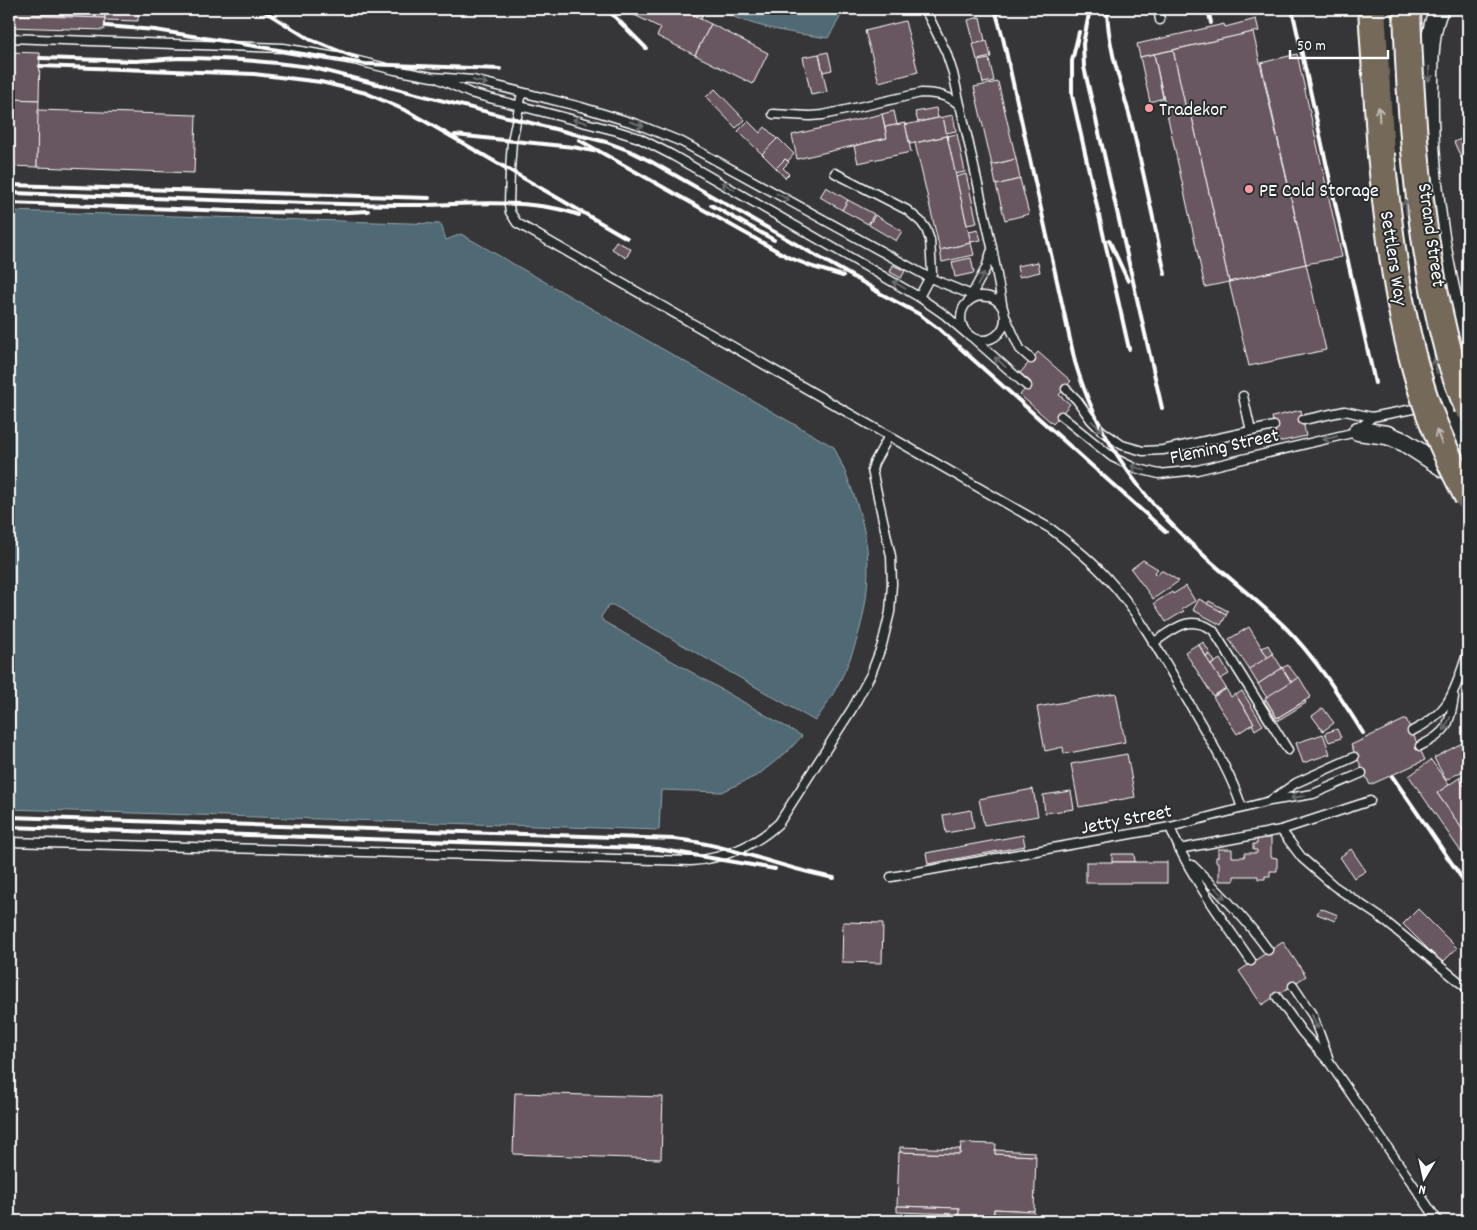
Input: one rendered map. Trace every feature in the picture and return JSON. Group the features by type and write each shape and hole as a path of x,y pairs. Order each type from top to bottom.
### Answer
{"highway":[{"name":"Settlers Way","path":"1372,9 1381,154 1390,242 1403,314 1414,364 1430,413 1445,451 1468,497"},
{"name":"Settlers Way","path":"1407,9 1410,85 1417,177 1425,240 1437,303 1451,360 1457,406"}],"street":[{"path":"1380,9 1399,116"},
{"name":"Strand Street","path":"1417,9 1414,37 1399,116 1408,220 1426,334 1457,406 1468,462"},
{"name":"Strand Street","path":"1439,9 1429,65 1428,109 1430,152 1444,260 1468,359"},
{"path":"1358,431 1387,435 1404,442 1468,483"}],"lane":[{"path":"925,9 950,62 992,247 1004,313 1002,330 996,336 982,340 970,336 961,322 964,308 986,268 992,247"},
{"path":"1158,9 1160,20"},
{"path":"9,38 282,48 432,77 473,80 621,119 675,139 930,278 972,295 994,299 1004,313 1020,349 1031,359"},
{"path":"432,77 470,93 590,123 639,138 672,154 918,297 945,315 1027,386"},
{"path":"522,93 512,141 509,203 510,212 517,223 1051,529 1071,544 1118,591 1153,643 1219,754 1236,789 1242,808"},
{"path":"773,114 823,115 928,93 954,101 962,111"},
{"path":"835,173 906,210 921,222 930,240 932,268 930,278 918,297"},
{"path":"964,308 974,298 987,297"},
{"name":"Fleming Street","path":"1066,389 1077,400 1096,426 1122,445 1137,450 1163,450 1274,426"},
{"path":"1243,396 1251,431"},
{"name":"Fleming Street","path":"1303,420 1345,411 1372,417 1457,406 1468,396"},
{"name":"Fleming Street","path":"1062,416 1112,457 1135,468 1159,474 1197,470 1358,431"},
{"path":"1358,431 1372,417"},
{"path":"9,842 691,861 706,860 731,853 767,834 779,823 852,709 871,674 882,646 890,612 891,556 872,470 889,436"},
{"path":"1153,643 1190,622 1201,623 1213,630 1288,750"},
{"path":"1420,746 1439,736 1444,731 1451,715 1455,690 1468,652"},
{"path":"1412,730 1437,716 1446,706 1455,690"},
{"path":"1270,801 1296,783 1354,757"},
{"name":"Jetty Street","path":"891,877 1170,827 1270,801 1314,794 1362,773"},
{"path":"1179,850 1281,830 1370,801"},
{"path":"1170,827 1179,850 1251,961"},
{"path":"1281,830 1302,858 1334,886 1380,916 1468,989"},
{"path":"1185,858 1217,889 1268,950"},
{"path":"1293,986 1313,1016 1330,1062"},
{"path":"1277,997 1302,1032 1330,1062 1438,1221"}],"water":[{"path":"716,9 845,9 828,38 757,25"},
{"path":"9,211 441,224 446,240 461,234 834,447 859,510 867,549 868,572 863,618 857,640 849,662 828,702 815,721 613,605 609,605 601,617 603,621 802,736 788,751 758,775 722,792 661,790 659,830 9,809"}],"building":[{"path":"9,9 105,9 105,18 9,15"},
{"path":"105,9 138,9 138,21 105,20"},
{"path":"383,9 474,9 474,12"},
{"path":"622,9 680,9 711,24 695,55 657,36 661,28"},
{"path":"683,9 699,9 704,12 701,19"},
{"path":"9,15 105,18 104,30 9,27"},
{"path":"980,17 985,41 974,43 968,20"},
{"path":"1256,19 1259,31 1140,57 1137,44 1224,24 1225,27"},
{"path":"905,21 918,72 879,82 865,31"},
{"path":"711,24 768,53 753,84 695,55"},
{"name":"PE Cold Storage","path":"1253,32 1306,264 1229,282 1191,113 1187,114 1173,50"},
{"path":"987,41 991,57 977,60 973,44"},
{"path":"1173,50 1187,114 1191,113 1229,282 1205,287 1154,54"},
{"path":"9,52 40,53 39,100 9,99"},
{"path":"828,52 832,70 823,72 819,54"},
{"path":"819,54 827,92 811,95 803,57"},
{"path":"1154,54 1163,98 1150,102 1140,57"},
{"path":"1297,54 1342,257 1306,264 1261,63"},
{"path":"989,59 994,81 983,83 978,61"},
{"path":"998,82 1016,159 992,165 974,87"},
{"path":"715,89 745,120 736,128 706,97"},
{"path":"9,99 39,100 37,167 9,166"},
{"path":"936,108 938,118 918,122 915,112"},
{"path":"38,110 196,115 194,173 37,167"},
{"path":"894,111 897,125 885,127 882,114"},
{"path":"882,114 887,138 797,159 792,135"},
{"path":"953,115 956,131 946,133 943,117"},
{"path":"943,117 947,136 910,144 905,125"},
{"path":"748,121 760,133 765,127 777,139 762,154 738,131"},
{"path":"905,123 911,152 858,163 854,146 887,138 885,127"},
{"path":"957,134 965,172 955,174 947,136"},
{"path":"947,136 971,243 940,250 915,143"},
{"path":"1468,136 1468,173 1454,142"},
{"path":"778,138 794,154 788,161 785,159 776,168 762,154"},
{"path":"785,159 789,162 783,168 789,174 785,178 776,168"},
{"path":"1016,159 1020,179 996,185 992,165"},
{"path":"966,174 977,223 967,225 956,177"},
{"path":"1020,179 1029,214 1005,220 996,185"},
{"path":"826,187 848,200 842,210 820,197"},
{"path":"848,200 874,214 868,224 842,210"},
{"path":"875,215 902,231 896,241 869,225"},
{"path":"978,230 981,240 971,242 969,232"},
{"path":"616,241 631,249 626,258 612,249"},
{"path":"971,243 974,255 942,262 940,250"},
{"path":"971,258 974,273 955,277 952,262"},
{"path":"1038,262 1040,272 1019,277 1017,266"},
{"path":"1306,264 1326,350 1249,366 1229,282"},
{"path":"893,265 905,271 901,278 890,272"},
{"path":"1038,352 1071,381 1059,395 1070,404 1053,424 1020,395 1031,382 1020,373"},
{"path":"1301,410 1306,436 1278,442 1272,417"},
{"path":"1143,560 1158,569 1154,573 1157,575 1161,570 1179,581 1153,599 1131,569"},
{"path":"1186,586 1195,601 1182,609 1184,611 1166,622 1154,603"},
{"path":"1199,599 1227,614 1221,625 1193,610"},
{"path":"1209,601 1228,611 1226,614 1207,604"},
{"path":"1249,627 1268,658 1249,669 1229,639"},
{"path":"1203,642 1210,653 1206,656 1199,645"},
{"path":"1198,644 1226,688 1213,696 1185,652"},
{"path":"1268,645 1273,654 1268,658 1262,648"},
{"path":"1210,654 1215,662 1211,665 1206,657"},
{"path":"1273,654 1282,668 1258,684 1249,669"},
{"path":"1220,659 1229,674 1220,679 1211,665"},
{"path":"1288,665 1298,678 1291,682 1282,668"},
{"path":"1282,668 1291,682 1267,698 1258,684"},
{"path":"1299,677 1311,697 1277,718 1265,698"},
{"path":"1226,689 1231,697 1235,694 1254,723 1237,734 1213,697"},
{"path":"1242,691 1263,725 1255,730 1252,724 1254,723 1236,695"},
{"path":"1116,693 1125,742 1064,754 1063,747 1045,751 1037,707"},
{"path":"1266,700 1277,718 1305,701 1306,703 1277,721 1264,701"},
{"path":"1323,708 1334,723 1323,731 1312,716"},
{"path":"1406,719 1425,760 1370,785 1351,745"},
{"path":"1337,729 1341,738 1329,742 1325,733"},
{"path":"1323,734 1330,754 1303,763 1296,743"},
{"path":"1462,743 1468,754 1468,768 1446,780 1434,758"},
{"path":"1127,754 1135,797 1079,807 1071,764"},
{"path":"1431,760 1449,785 1437,793 1468,837 1468,862 1409,776"},
{"path":"1468,772 1468,792 1459,778"},
{"path":"1459,778 1468,792 1468,837 1437,793"},
{"path":"1033,789 1038,816 984,825 979,799"},
{"path":"1071,791 1074,809 1045,813 1043,795"},
{"path":"971,810 974,828 946,833 943,815"},
{"path":"1023,835 1025,846 928,864 926,853"},
{"path":"1257,838 1271,838 1271,857 1277,858 1277,871 1270,871 1270,876 1265,876 1265,879 1258,879 1258,876 1234,876 1234,881 1219,881 1219,862 1216,862 1218,849 1232,849 1232,857 1244,857 1245,853 1257,853 1257,850 1253,850 1253,844 1257,844"},
{"path":"1351,849 1366,871 1354,878 1340,857"},
{"path":"1112,854 1134,854 1135,862 1112,862"},
{"path":"1086,862 1167,862 1167,883 1086,883"},
{"path":"1320,908 1338,915 1335,921 1317,914"},
{"path":"1418,909 1457,948 1442,963 1403,924"},
{"path":"843,922 883,923 882,963 842,962"},
{"path":"1283,942 1306,976 1262,1005 1239,971"},
{"path":"515,1093 663,1097 661,1159 513,1154"},
{"path":"961,1143 996,1144 995,1154 1036,1156 1034,1211 994,1209 993,1221 958,1221 959,1208 897,1206 899,1152 960,1154"},
{"path":"900,1147 960,1149 960,1154 900,1152"},
{"path":"995,1150 1035,1152 1035,1156 995,1154"},
{"path":"897,1206 959,1208 959,1214 897,1212"},
{"path":"994,1209 1034,1211 1034,1216 994,1214"}],"railway":[{"path":"261,9 311,40 357,58"},
{"path":"607,9 646,48"},
{"path":"995,9 1075,362 1094,413 1119,458 1151,501 1187,540 1296,638 1326,677 1363,733"},
{"path":"1090,9 1083,44 1084,67 1162,408"},
{"path":"1107,9 1112,50 1135,137 1165,274"},
{"path":"1208,9 1211,23"},
{"path":"1292,9 1375,383"},
{"path":"106,26 155,30 365,64 500,69"},
{"path":"1079,32 1072,61 1072,95 1129,349"},
{"path":"40,58 136,61"},
{"path":"129,61 179,58 212,59 310,67 606,142 652,162 878,291"},
{"path":"40,66 254,74 321,82 366,93 409,112 627,238"},
{"path":"455,135 573,147 593,151"},
{"path":"579,140 788,257 843,276"},
{"path":"9,185 429,198"},
{"path":"9,193 350,204 490,203 536,206 558,209 579,215"},
{"path":"9,203 259,212 330,213 368,211"},
{"path":"711,205 774,240"},
{"path":"1109,240 1128,281"},
{"path":"872,289 919,314 939,329 1166,532"},
{"path":"1392,776 1468,887"},
{"path":"9,817 674,839 714,846 834,878"},
{"path":"9,827 658,849 775,869"}],"place":[{"name":"Tradekor","path":"1149,108"},
{"name":"PE Cold Storage","path":"1249,189"}]}
